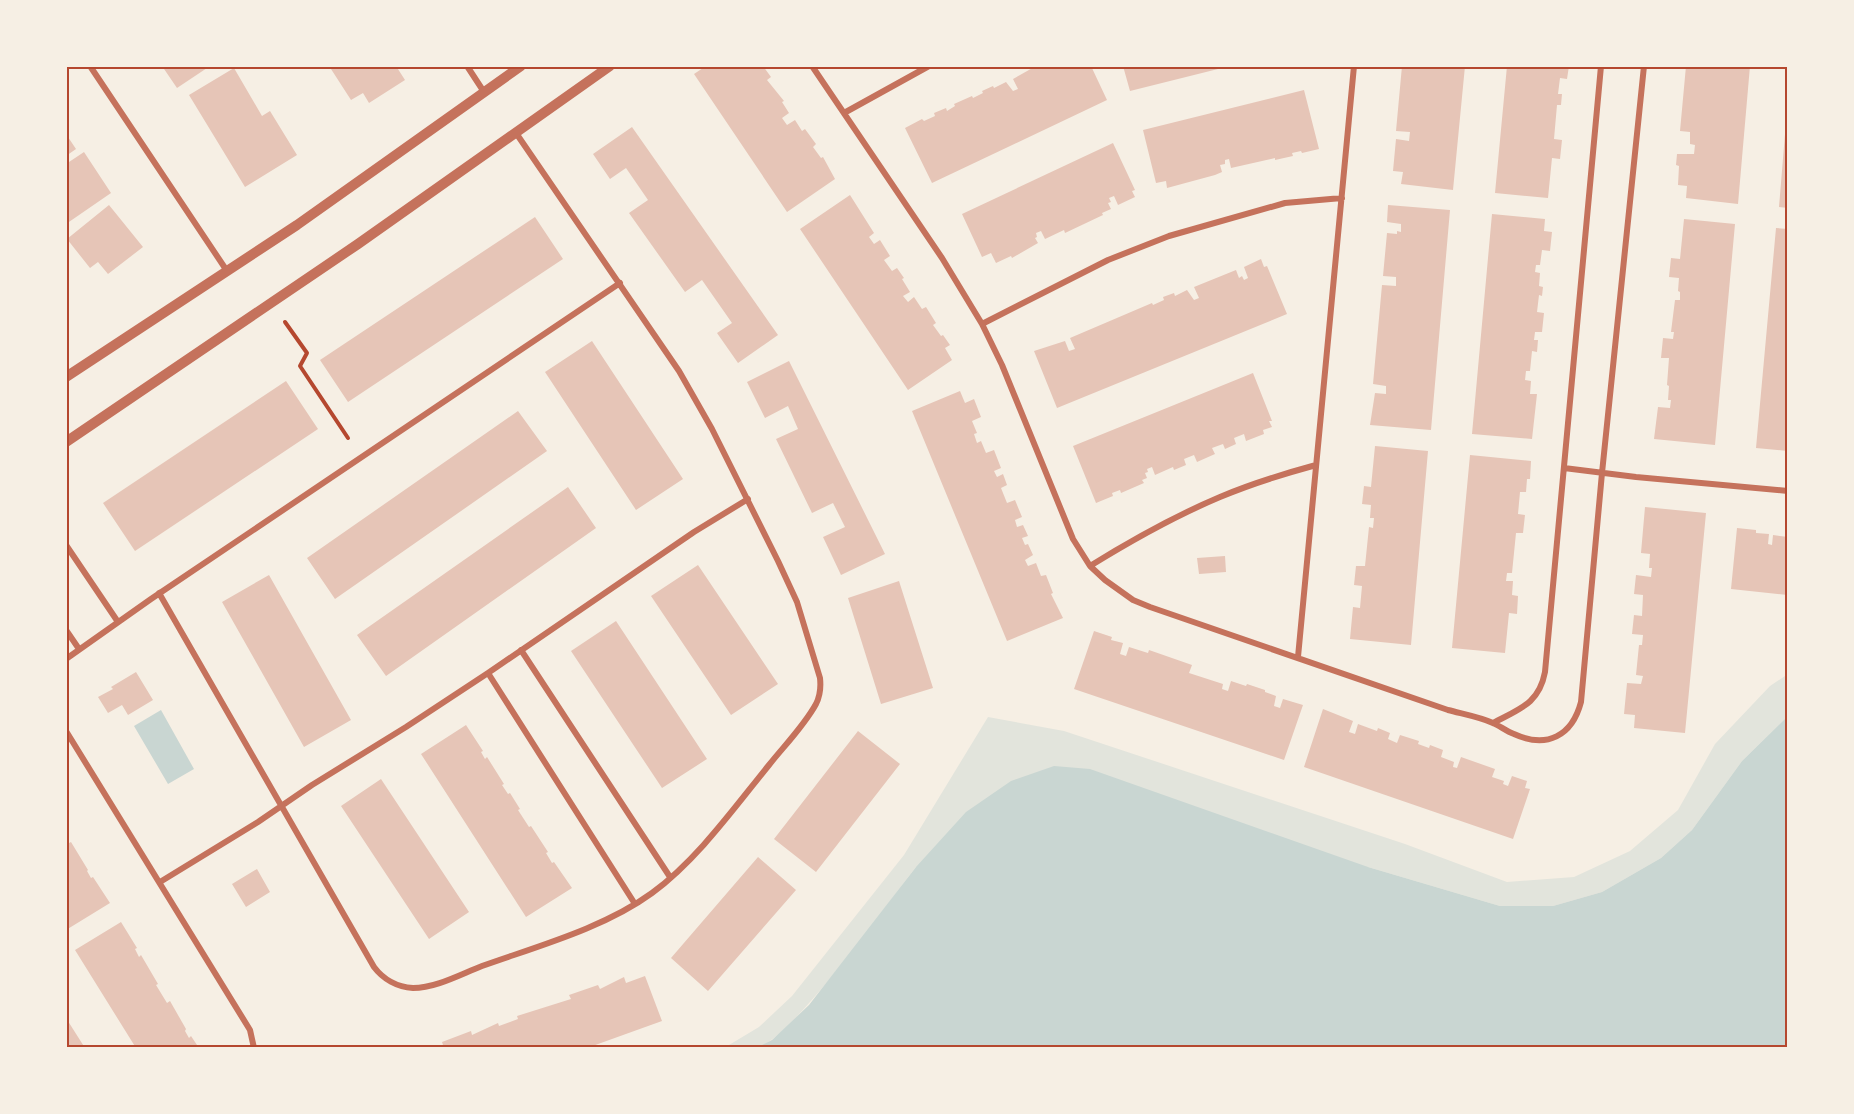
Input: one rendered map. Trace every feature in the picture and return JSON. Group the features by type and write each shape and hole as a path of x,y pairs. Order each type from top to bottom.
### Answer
{"street":[{"path":"90,66 227,271"},
{"path":"467,66 484,92"},
{"path":"66,377 297,225 521,66"},
{"path":"66,442 237,327 610,66"},
{"path":"812,66 942,258 982,324 1002,365 1073,539 1090,566 1119,591 1150,607 1448,710 1493,723 1513,734 1540,740 1552,739 1574,723 1581,702 1644,66"},
{"path":"844,113 929,66"},
{"path":"1298,657 1354,66"},
{"path":"1493,723 1525,706 1539,691 1543,682 1601,66"},
{"path":"159,593 374,967 386,979 399,985 416,988 435,983 577,932 635,904 670,877 715,831 803,723 815,705 819,694 819,671 797,602 748,499 698,403 620,283 516,133"},
{"path":"982,324 1108,260 1169,236 1285,203 1342,198"},
{"path":"66,659 159,593 620,283"},
{"path":"1090,566 1144,534 1195,508 1258,482 1316,465"},
{"path":"1564,468 1788,491"},
{"path":"160,882 488,673 694,531 748,499"},
{"path":"66,545 118,622"},
{"path":"66,630 80,649"},
{"path":"521,650 670,877"},
{"path":"488,673 635,904"},
{"path":"66,731 250,1030 254,1048"}],"path":[{"path":"285,322 307,353 300,366 348,438"}],"shaded area":[{"path":"1788,674 1788,716 1742,761 1692,830 1661,858 1602,892 1553,906 1500,906 1368,867 916,867 816,996 793,1021 772,1039 756,1048 724,1048 759,1027 792,996 904,855 988,717 1064,731 1405,844 1507,882 1574,877 1630,851 1678,810 1715,744 1770,686"},
{"path":"161,710 194,769 168,784 134,726"},
{"path":"1788,716 1788,1048 756,1048 772,1040 809,1005 916,867 966,812 1011,781 1054,766 1090,769 1368,867 1500,906 1553,906 1602,892 1661,858 1692,830 1742,761"}],"building":[{"path":"162,66 210,66 177,88"},
{"path":"335,66 396,66 405,80 369,103 363,93 351,100 331,69"},
{"path":"706,66 763,66 771,77 767,80 784,101 782,102 789,113 782,118 787,125 795,120 802,131 805,129 816,144 813,147 821,158 823,157 835,179 787,212 694,74"},
{"path":"1036,66 1091,66 1107,100 932,183 905,128 922,119 924,121 935,116 934,113 946,108 947,111 955,106 954,104 972,96 973,98 993,86 994,88 1006,82 1013,91 1018,89 1013,79"},
{"path":"1123,66 1226,66 1226,67 1130,91"},
{"path":"1402,66 1465,66 1453,190 1401,184 1403,172 1393,171 1396,139 1409,141 1410,132 1396,131"},
{"path":"1507,66 1569,66 1567,79 1560,78 1558,94 1562,94 1561,105 1557,105 1554,139 1562,140 1560,159 1552,158 1548,198 1495,193"},
{"path":"1686,66 1750,66 1738,204 1686,198 1687,186 1678,185 1677,154 1694,154 1695,145 1690,144 1690,132 1680,131"},
{"path":"234,68 262,116 270,111 297,155 245,187 189,95"},
{"path":"1304,90 1319,149 1302,153 1301,151 1292,153 1293,156 1231,168 1229,159 1225,160 1225,164 1220,165 1222,172 1215,175 1167,188 1166,181 1156,183 1143,130"},
{"path":"1786,122 1788,122 1788,208 1779,207"},
{"path":"632,127 778,335 738,363 717,333 732,323 702,280 685,292 629,213 648,200 626,168 610,179 593,154"},
{"path":"66,134 76,149 66,156"},
{"path":"1113,143 1135,190 1132,191 1135,197 1118,205 1114,196 1109,198 1111,202 1108,203 1111,209 1065,233 1064,230 1045,239 1041,231 1036,233 1035,238 1038,243 1012,258 1011,256 996,263 991,253 982,257 962,214"},
{"path":"84,152 111,193 66,224 66,164"},
{"path":"850,195 874,233 869,237 874,244 880,240 890,256 884,260 892,271 897,268 904,278 902,279 910,292 903,296 908,302 914,297 922,309 926,307 936,323 933,325 950,345 945,348 952,360 908,390 800,229"},
{"path":"109,205 143,247 108,274 98,262 90,268 67,239"},
{"path":"1388,205 1450,210 1431,430 1370,425 1375,393 1386,394 1386,386 1373,384 1382,285 1396,286 1396,277 1383,276 1387,233 1401,232 1401,224 1387,222"},
{"path":"1492,214 1545,219 1544,231 1552,232 1550,251 1542,250 1540,265 1536,265 1535,272 1540,273 1539,286 1543,287 1542,296 1539,295 1537,312 1544,313 1542,332 1535,332 1534,340 1538,340 1537,352 1532,351 1530,371 1526,371 1525,380 1531,381 1530,394 1537,394 1532,439 1472,434"},
{"path":"535,217 563,259 348,402 320,360"},
{"path":"1684,219 1735,224 1715,445 1654,439 1658,407 1670,408 1671,400 1668,400 1669,386 1667,385 1669,358 1661,358 1663,338 1673,339 1674,332 1671,332 1675,300 1680,300 1679,278 1669,277 1671,258 1680,259"},
{"path":"1776,228 1788,229 1788,451 1756,448"},
{"path":"1261,259 1264,267 1267,266 1287,314 1057,408 1034,351 1065,341 1069,351 1075,349 1070,338 1152,303 1153,305 1164,300 1163,297 1174,293 1175,296 1187,290 1194,300 1199,298 1194,287 1236,270 1239,278 1242,276 1244,280 1248,278 1244,267"},
{"path":"592,341 683,479 636,510 545,372"},
{"path":"789,361 885,554 841,575 823,537 845,527 833,503 812,513 776,439 798,429 788,406 765,418 747,382"},
{"path":"1253,373 1272,421 1269,421 1272,427 1263,430 1264,434 1246,441 1244,434 1234,438 1236,444 1225,449 1223,444 1212,448 1215,454 1197,462 1194,455 1184,459 1186,465 1174,470 1173,467 1155,475 1152,467 1147,469 1148,472 1145,473 1147,478 1142,480 1144,483 1121,493 1120,490 1112,493 1113,496 1096,503 1073,446"},
{"path":"286,381 318,429 135,551 103,503"},
{"path":"960,391 965,403 974,399 981,417 972,421 977,433 974,434 977,443 981,441 986,453 994,450 1001,468 994,471 997,477 1003,474 1007,485 1001,488 1007,503 1015,500 1022,517 1015,520 1017,527 1023,525 1028,536 1022,538 1033,555 1025,560 1028,566 1036,563 1041,576 1046,575 1053,593 1051,594 1063,618 1007,641 912,411"},
{"path":"518,411 547,451 335,599 307,558"},
{"path":"1375,446 1428,451 1411,645 1350,639 1353,607 1360,608 1362,586 1354,585 1356,566 1365,566 1369,527 1373,528 1374,518 1370,518 1371,505 1362,504 1364,486 1371,487"},
{"path":"1470,455 1531,461 1530,479 1527,479 1526,492 1520,492 1518,514 1525,515 1523,533 1516,533 1512,573 1507,573 1506,581 1513,581 1512,595 1518,596 1517,614 1509,613 1505,653 1452,648"},
{"path":"568,487 596,528 386,676 357,635"},
{"path":"1645,507 1706,513 1685,733 1634,728 1635,715 1624,714 1627,683 1641,684 1643,676 1636,675 1639,645 1642,645 1643,635 1632,634 1634,615 1642,616 1643,595 1634,594 1636,575 1651,577 1652,568 1649,568 1650,554 1641,553"},
{"path":"1737,528 1769,534 1768,544 1772,545 1773,535 1788,537 1788,595 1731,589"},
{"path":"1225,556 1226,572 1199,574 1197,558"},
{"path":"698,565 778,684 731,715 651,596"},
{"path":"269,575 351,720 304,747 222,602"},
{"path":"899,581 933,688 881,704 848,598"},
{"path":"616,621 707,759 662,788 571,651"},
{"path":"1094,631 1112,637 1111,640 1123,643 1120,654 1126,656 1129,647 1148,653 1149,650 1192,665 1189,673 1223,684 1222,689 1228,691 1231,681 1246,686 1247,684 1276,696 1274,706 1280,708 1283,699 1303,705 1284,760 1074,689"},
{"path":"136,672 153,700 128,715 122,705 108,713 98,697"},
{"path":"1323,709 1353,721 1349,732 1355,734 1358,724 1377,731 1378,728 1390,733 1388,739 1397,743 1400,735 1419,741 1418,744 1429,748 1430,745 1443,750 1441,757 1454,762 1453,767 1457,768 1461,757 1495,769 1492,777 1504,781 1503,784 1508,786 1512,776 1527,781 1525,788 1530,789 1513,839 1304,767"},
{"path":"466,725 483,751 481,752 485,759 487,757 504,784 502,785 520,809 518,810 548,852 546,853 552,863 554,862 572,888 526,917 421,754"},
{"path":"858,731 900,764 816,872 774,839"},
{"path":"381,779 469,912 429,939 341,806"},
{"path":"66,838 69,843 71,842 91,878 93,877 110,903 66,930"},
{"path":"758,857 796,890 708,991 671,958"},
{"path":"257,869 270,892 246,907 232,884"},
{"path":"121,922 167,1003 170,1001 189,1038 191,1036 199,1048 136,1048 75,950"},
{"path":"645,976 662,1021 587,1048 437,1048 443,1045 442,1042 471,1031 472,1035 498,1023 499,1026 518,1019 517,1016 571,999 569,995 598,985 600,989 624,977 626,983"},
{"path":"66,1018 85,1048 66,1048"}]}
